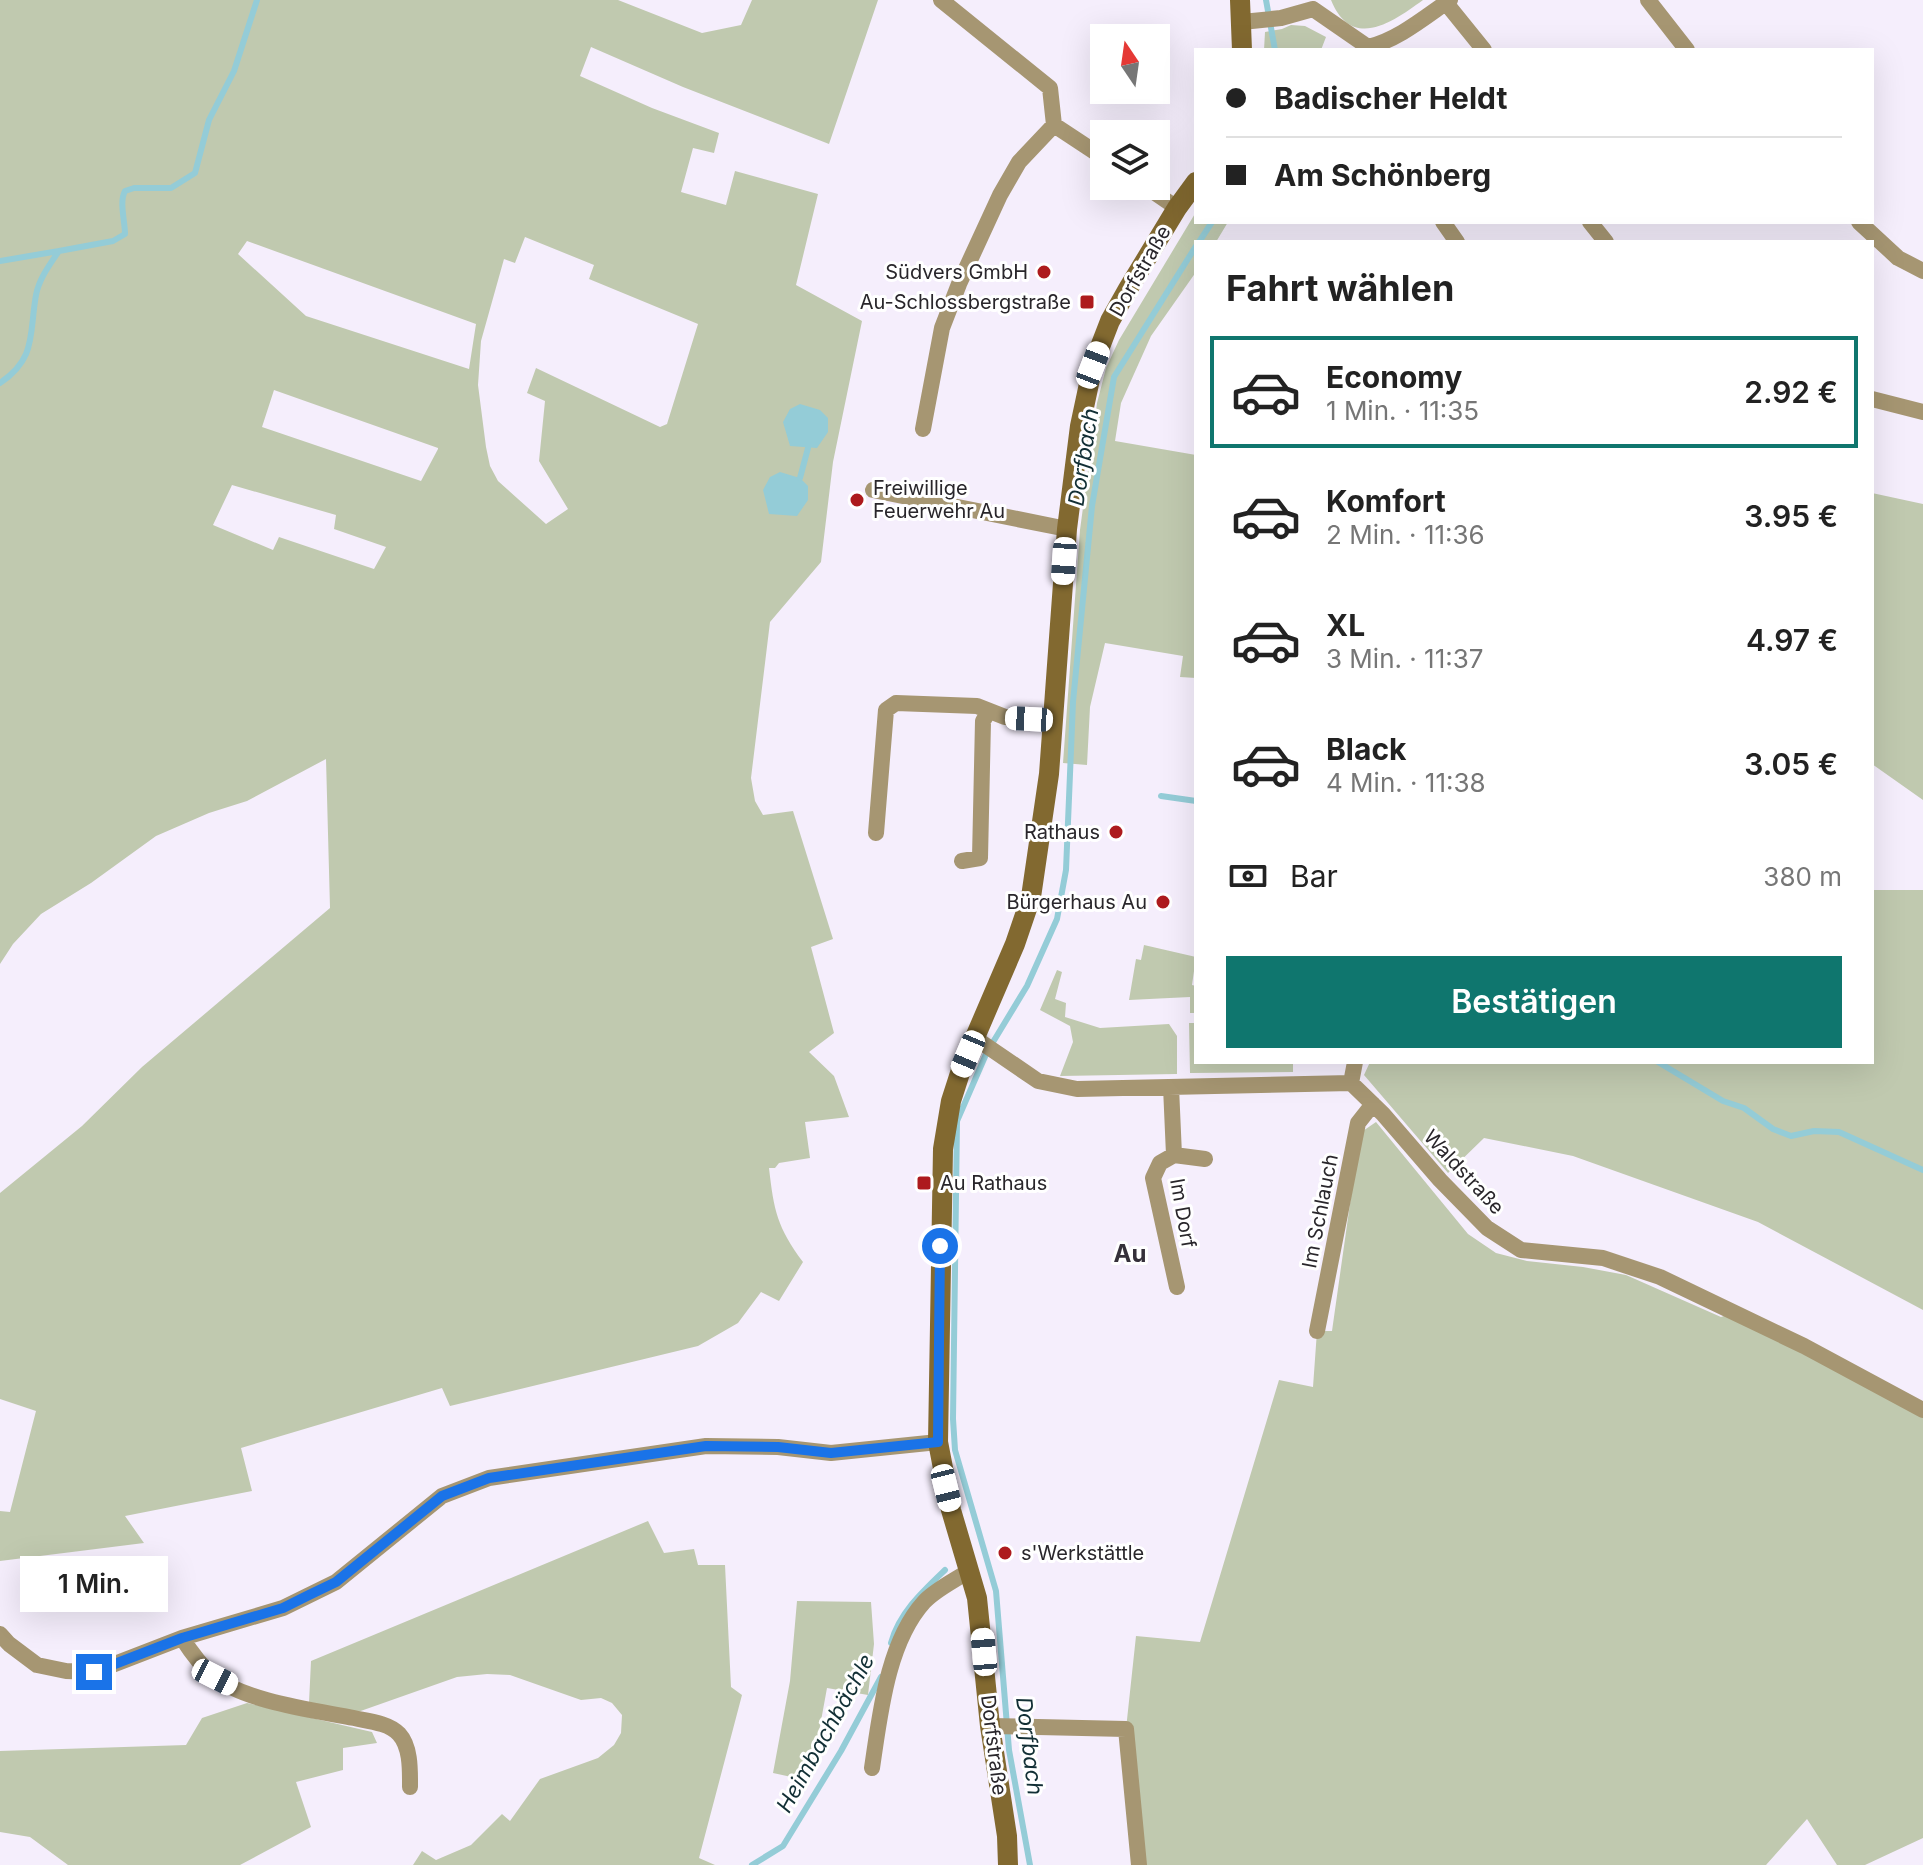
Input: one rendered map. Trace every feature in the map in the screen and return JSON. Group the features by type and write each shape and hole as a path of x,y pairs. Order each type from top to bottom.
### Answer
{"main road":[{"path":"1240,0 1248,22 1240,48"},
{"name":"Dorfstraße","path":"1008,1865 1002,1726 970,1570 951,1510 938,1442 943,1149 951,1101 978,1040 1031,897 1049,774 1067,529 1080,426 1093,365 1117,308 1193,185"}],"street":[{"path":"923,429 942,328 959,284 1000,195 1019,162 1054,125 1050,88 941,0"},
{"path":"1648,0 1685,48"},
{"path":"1248,22 1281,18 1315,4 1369,48 1394,37 1448,2 1482,48"},
{"path":"1054,125 1090,149"},
{"path":"1165,200 1177,208"},
{"path":"1592,224 1604,240"},
{"path":"1861,224 1898,258 1923,271"},
{"path":"1874,400 1923,412"},
{"path":"873,490 1067,529"},
{"path":"876,833 886,710 896,703 977,706 1005,717 1053,720"},
{"path":"962,861 980,858 983,721 989,711"},
{"path":"978,1040 1038,1081 1077,1089 1351,1083 1355,1064"},
{"name":"Waldstraße","path":"1351,1083 1487,1228 1521,1250 1603,1258 1660,1277 1804,1346 1923,1410"},
{"name":"Im Dorf","path":"1171,1087 1174,1155"},
{"name":"Im Schlauch","path":"1317,1331 1358,1123 1373,1104"},
{"name":"Im Dorf","path":"1177,1287 1153,1178 1160,1163 1174,1155 1205,1159"},
{"path":"0,1634 37,1665 66,1671 94,1672 182,1638 283,1608 336,1582 442,1496 489,1478 706,1446 778,1447 831,1453 938,1442"},
{"path":"872,1768 882,1702 905,1627 926,1600 970,1570"},
{"path":"182,1638 198,1661 215,1677 235,1688 397,1730 403,1739 410,1765 410,1787"},
{"path":"1002,1726 1126,1729 1139,1865"}],"green space":[{"path":"0,0 618,0 702,33 741,25 752,0 878,0 829,144 591,47 580,76 719,133 714,153 693,148 681,192 726,205 735,171 818,194 796,285 862,321 833,462 821,562 770,622 751,778 755,801 763,815 793,811 833,939 811,947 834,1033 809,1052 834,1076 849,1117 805,1122 810,1158 779,1163 775,1168 769,1168 778,1218 787,1239 803,1262 779,1301 761,1292 738,1323 698,1346 450,1406 442,1388 241,1448 252,1491 125,1516 144,1543 0,1561 0,1511 10,1512 36,1411 0,1399 0,1193 82,1126 142,1067 330,908 326,759 247,801 209,813 156,836 91,883 41,914 13,944 0,964","holes":["525,237 594,265 589,279 698,324 667,424 660,427 536,368 527,393 545,401 539,461 568,509 546,524 498,481 490,466 478,385 481,341 504,259 515,263","247,241 476,324 469,369 306,316 238,254","274,390 438,449 421,481 262,427","232,485 336,515 334,529 386,547 374,569 279,537 273,550 213,525"]},
{"path":"1331,0 1423,0 1387,23 1362,28 1350,25 1340,16"},
{"path":"1291,25 1305,26 1326,37 1322,48 1264,48 1265,32"},
{"path":"1194,215 1194,224 1227,224 1217,240 1194,240 1194,275 1151,336 1121,403 1115,441 1194,455 1194,678 1180,677 1183,656 1105,643 1090,707 1087,765 1063,763 1080,530 1097,403 1106,368 1119,340"},
{"path":"1874,493 1923,504 1923,800 1874,765"},
{"path":"1874,890 1923,890 1923,1310 1758,1222 1573,1156 1484,1138 1448,1173 1364,1075 1369,1064 1874,1064"},
{"path":"1144,945 1194,957 1194,1013 1190,1013 1190,997 1129,1000 1136,959 1141,960"},
{"path":"1057,970 1062,972 1055,999 1066,1003 1065,1017 1100,1028 1169,1024 1177,1036 1177,1074 1060,1076 1073,1042 1070,1026 1040,1010"},
{"path":"1189,1023 1194,1023 1194,1064 1293,1064 1293,1072 1190,1073"},
{"path":"1376,1122 1468,1234 1496,1253 1527,1261 1626,1275 1721,1317 1736,1312 1923,1410 1923,1838 1865,1865 1837,1865 1807,1819 1766,1865 1139,1865 1126,1729 1136,1636 1200,1642 1279,1380 1313,1387 1317,1331 1332,1331 1360,1133"},
{"path":"648,1521 664,1553 694,1549 698,1565 725,1565 731,1687 742,1695 699,1858 715,1865 413,1865 422,1851 436,1860 471,1845 502,1814 510,1821 540,1779 598,1758 614,1745 621,1733 622,1715 612,1703 601,1698 581,1700 510,1675 487,1674 457,1677 355,1713 309,1703 311,1661"},
{"path":"797,1601 871,1602 874,1644 868,1695 827,1688 810,1781 773,1773 790,1681"},
{"path":"247,1703 372,1732 377,1743 343,1748 343,1770 296,1782 311,1827 240,1865 68,1865 30,1837 0,1832 0,1751 186,1745 202,1718"}],"water":[{"path":"800,404 820,410 828,418 828,432 817,448 790,446 783,422 790,409"},
{"path":"780,472 800,478 808,486 808,500 797,516 769,514 763,490 770,477"}],"waterway":[{"path":"0,383 12,374 26,354 37,289 59,251 113,241 125,234 122,206 125,191 134,188 171,188 195,173 209,120 234,71 257,0"},
{"name":"Dorfbach","path":"1266,0 1275,48"},
{"name":"Dorfbach","path":"1200,240 1211,224"},
{"name":"Dorfbach","path":"1030,1865 1009,1750 996,1591 955,1450 957,1121 987,1052 1027,986 1057,919 1066,870 1073,702 1092,506 1114,377 1194,249"},
{"path":"0,261 59,251"},
{"path":"800,478 808,448"},
{"path":"1161,796 1194,801"},
{"path":"1661,1064 1723,1101 1744,1108 1773,1129 1791,1136 1814,1131 1839,1132 1923,1170"},
{"name":"Heimbachbächle","path":"891,1643 906,1612 945,1570"},
{"name":"Heimbachbächle","path":"752,1865 783,1846 841,1751 881,1677"}],"place":[{"name":"Südvers GmbH","path":"1044,272"},
{"name":"Au-Schlossbergstraße","path":"1087,302"},
{"name":"Freiwillige Feuerwehr Au","path":"857,500"},
{"name":"Rathaus","path":"1116,832"},
{"name":"Bürgerhaus Au","path":"1163,902"},
{"name":"Au Rathaus","path":"924,1183"},
{"name":"s'Werkstättle","path":"1005,1553"}],"district":[{"name":"Au","path":"1130,1254"}],"route":[{"path":"94,1672 182,1638 283,1608 336,1582 442,1496 489,1478 706,1446 778,1447 831,1453 938,1442 936,1401 940,1246"}]}
